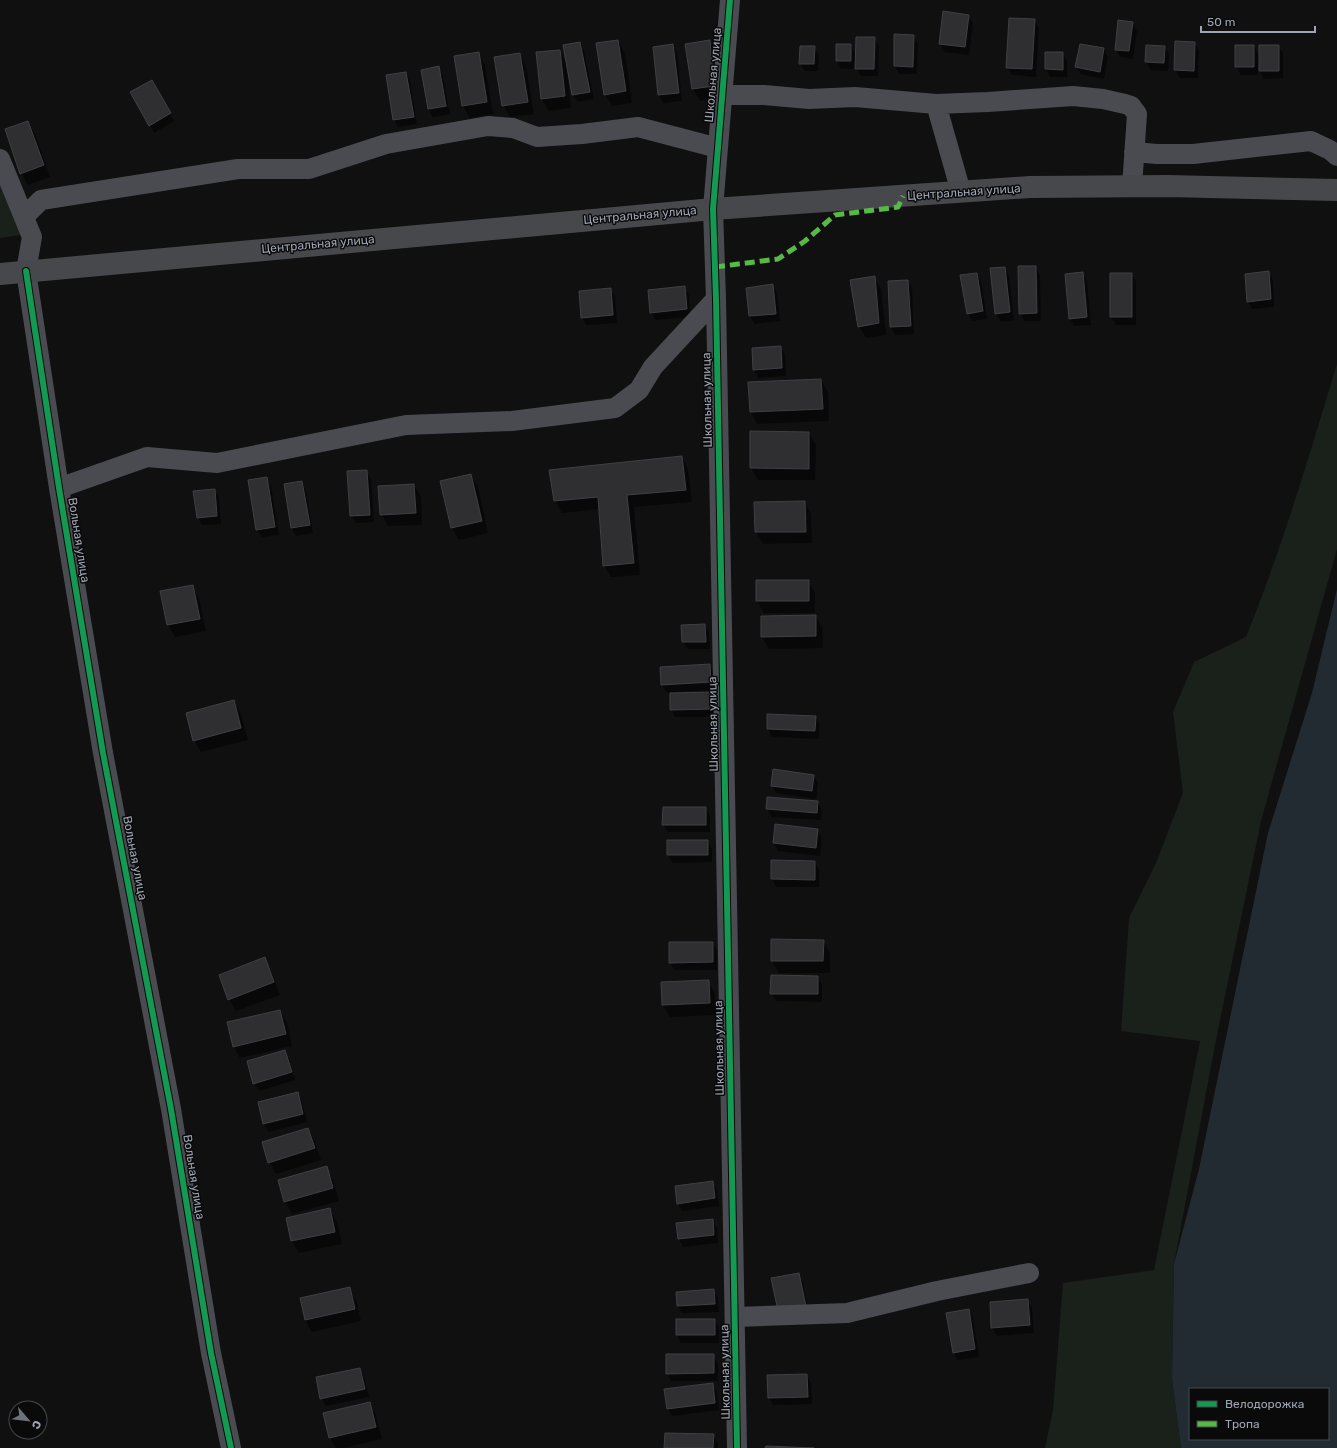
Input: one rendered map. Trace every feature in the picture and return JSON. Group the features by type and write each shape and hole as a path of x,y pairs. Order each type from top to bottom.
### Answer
{"main road":[{"name":"Центральная улица","path":"0,274 535,224 713,209 1030,187 1337,190"}],"street":[{"name":"Школьная улица","path":"730,0 713,209 716,299 737,1448"},
{"path":"722,95 764,95 809,99 855,97 936,104 1073,96 1103,99 1131,106 1137,114 1132,187"},
{"path":"936,104 961,192"},
{"path":"24,217 41,200 238,169 309,169 386,144 488,126 514,128 536,137 582,134 638,127 718,148"},
{"path":"1134,152 1157,154 1193,154 1311,141 1321,144 1337,156"},
{"name":"Вольная улица","path":"0,159 32,238 26,272 59,488 103,753 171,1109 211,1353 231,1448"},
{"path":"59,488 147,457 217,463 406,425 512,421 615,408 639,390 653,368 716,299"},
{"path":"735,1316 847,1313 937,1291 1029,1273"}],"shaded area":[{"path":"0,172 27,234 0,238"},
{"path":"1337,364 1337,549 1261,821 1216,1040 1174,1264 1172,1379 1181,1448 1045,1448 1053,1410 1063,1283 1154,1270 1200,1041 1121,1031 1129,918 1156,863 1183,793 1173,712 1194,662 1246,637 1283,536"},
{"path":"1337,589 1337,1448 1181,1448 1172,1379 1174,1264 1199,1169 1268,833 1312,693"}],"building":[{"path":"943,11 969,15 965,47 939,44"},
{"path":"1009,18 1035,19 1032,69 1006,68"},
{"path":"1118,20 1133,22 1129,51 1115,50"},
{"path":"894,34 914,35 913,67 894,66"},
{"path":"856,37 875,37 874,69 855,69"},
{"path":"618,40 626,91 604,95 596,43"},
{"path":"710,40 714,86 692,89 685,44"},
{"path":"1175,41 1195,42 1194,71 1174,70"},
{"path":"580,42 590,92 572,95 563,45"},
{"path":"673,44 679,93 658,95 653,47"},
{"path":"836,44 851,44 851,61 836,61"},
{"path":"1080,44 1104,48 1100,72 1075,67"},
{"path":"1146,45 1165,46 1164,63 1145,62"},
{"path":"1235,45 1254,45 1254,67 1235,67"},
{"path":"1259,45 1279,45 1279,71 1259,71"},
{"path":"800,46 815,46 814,64 799,64"},
{"path":"560,50 565,96 541,99 536,52"},
{"path":"479,52 487,102 462,106 454,56"},
{"path":"1045,52 1063,52 1063,70 1045,69"},
{"path":"520,53 528,102 502,106 494,57"},
{"path":"439,66 446,106 428,109 421,70"},
{"path":"406,72 414,117 393,120 386,75"},
{"path":"152,80 171,113 149,126 130,92"},
{"path":"28,121 44,165 20,174 5,129"},
{"path":"1018,266 1036,266 1037,313 1019,314"},
{"path":"1005,267 1010,312 995,314 990,268"},
{"path":"1269,271 1271,299 1247,302 1245,274"},
{"path":"1083,272 1087,317 1069,319 1065,274"},
{"path":"977,273 983,311 967,314 960,275"},
{"path":"1110,273 1132,273 1132,317 1110,317"},
{"path":"875,276 879,323 858,327 850,280"},
{"path":"908,280 911,326 890,327 888,281"},
{"path":"773,284 776,314 749,316 746,288"},
{"path":"685,286 687,309 650,313 648,290"},
{"path":"611,288 613,315 581,318 579,291"},
{"path":"781,346 782,368 753,370 752,348"},
{"path":"821,379 823,409 750,412 748,382"},
{"path":"750,431 809,432 809,469 750,468"},
{"path":"682,456 686,490 627,495 634,563 603,566 598,497 554,501 549,470"},
{"path":"367,470 370,515 350,516 347,471"},
{"path":"471,474 482,521 451,528 440,481"},
{"path":"267,477 275,527 256,530 248,480"},
{"path":"302,481 310,525 291,528 284,484"},
{"path":"414,484 416,513 380,515 378,486"},
{"path":"215,489 217,516 197,518 193,491"},
{"path":"805,501 806,532 755,532 754,502"},
{"path":"756,580 809,580 809,601 756,601"},
{"path":"193,585 200,619 167,625 160,591"},
{"path":"816,615 816,636 761,637 761,616"},
{"path":"705,624 706,642 682,642 681,625"},
{"path":"710,664 711,682 661,685 660,667"},
{"path":"714,692 714,709 670,710 670,693"},
{"path":"234,700 241,728 193,741 186,713"},
{"path":"767,714 816,716 815,731 767,729"},
{"path":"773,769 814,775 812,791 771,786"},
{"path":"767,797 818,801 817,813 766,809"},
{"path":"663,807 706,807 706,825 662,825"},
{"path":"775,824 818,829 816,848 773,843"},
{"path":"667,840 708,840 708,855 667,855"},
{"path":"771,860 815,861 815,880 771,879"},
{"path":"771,939 824,940 823,961 771,961"},
{"path":"669,942 713,942 713,962 669,963"},
{"path":"265,957 274,982 228,1000 219,975"},
{"path":"771,975 818,976 818,994 770,994"},
{"path":"709,980 710,1003 662,1005 661,982"},
{"path":"280,1010 286,1034 233,1047 227,1022"},
{"path":"285,1050 292,1072 253,1084 247,1061"},
{"path":"298,1092 303,1114 263,1124 258,1102"},
{"path":"308,1128 315,1148 268,1163 262,1142"},
{"path":"327,1166 333,1188 284,1202 278,1180"},
{"path":"713,1181 715,1198 677,1204 675,1186"},
{"path":"330,1208 335,1232 291,1241 286,1218"},
{"path":"713,1219 714,1235 678,1239 676,1223"},
{"path":"799,1273 806,1306 778,1311 771,1278"},
{"path":"350,1287 355,1309 305,1320 300,1298"},
{"path":"714,1289 715,1304 677,1306 676,1292"},
{"path":"1028,1299 1030,1325 991,1328 990,1302"},
{"path":"969,1309 975,1349 953,1353 946,1313"},
{"path":"676,1319 715,1319 715,1335 676,1335"},
{"path":"666,1354 714,1354 714,1373 666,1374"},
{"path":"360,1368 365,1389 320,1399 316,1377"},
{"path":"807,1374 808,1397 768,1398 767,1375"},
{"path":"713,1383 715,1403 667,1409 664,1389"},
{"path":"370,1402 376,1427 329,1438 323,1413"},
{"path":"665,1433 714,1434 713,1448 664,1448"},
{"path":"766,1446 814,1448 765,1448"}],"marked path":[{"path":"715,267 778,259 805,241 835,215 898,207 903,196"}],"cycle path":[{"path":"730,0 713,209 716,299 737,1448"},
{"path":"26,271 59,488 103,753 171,1109 211,1353 231,1448"}]}
